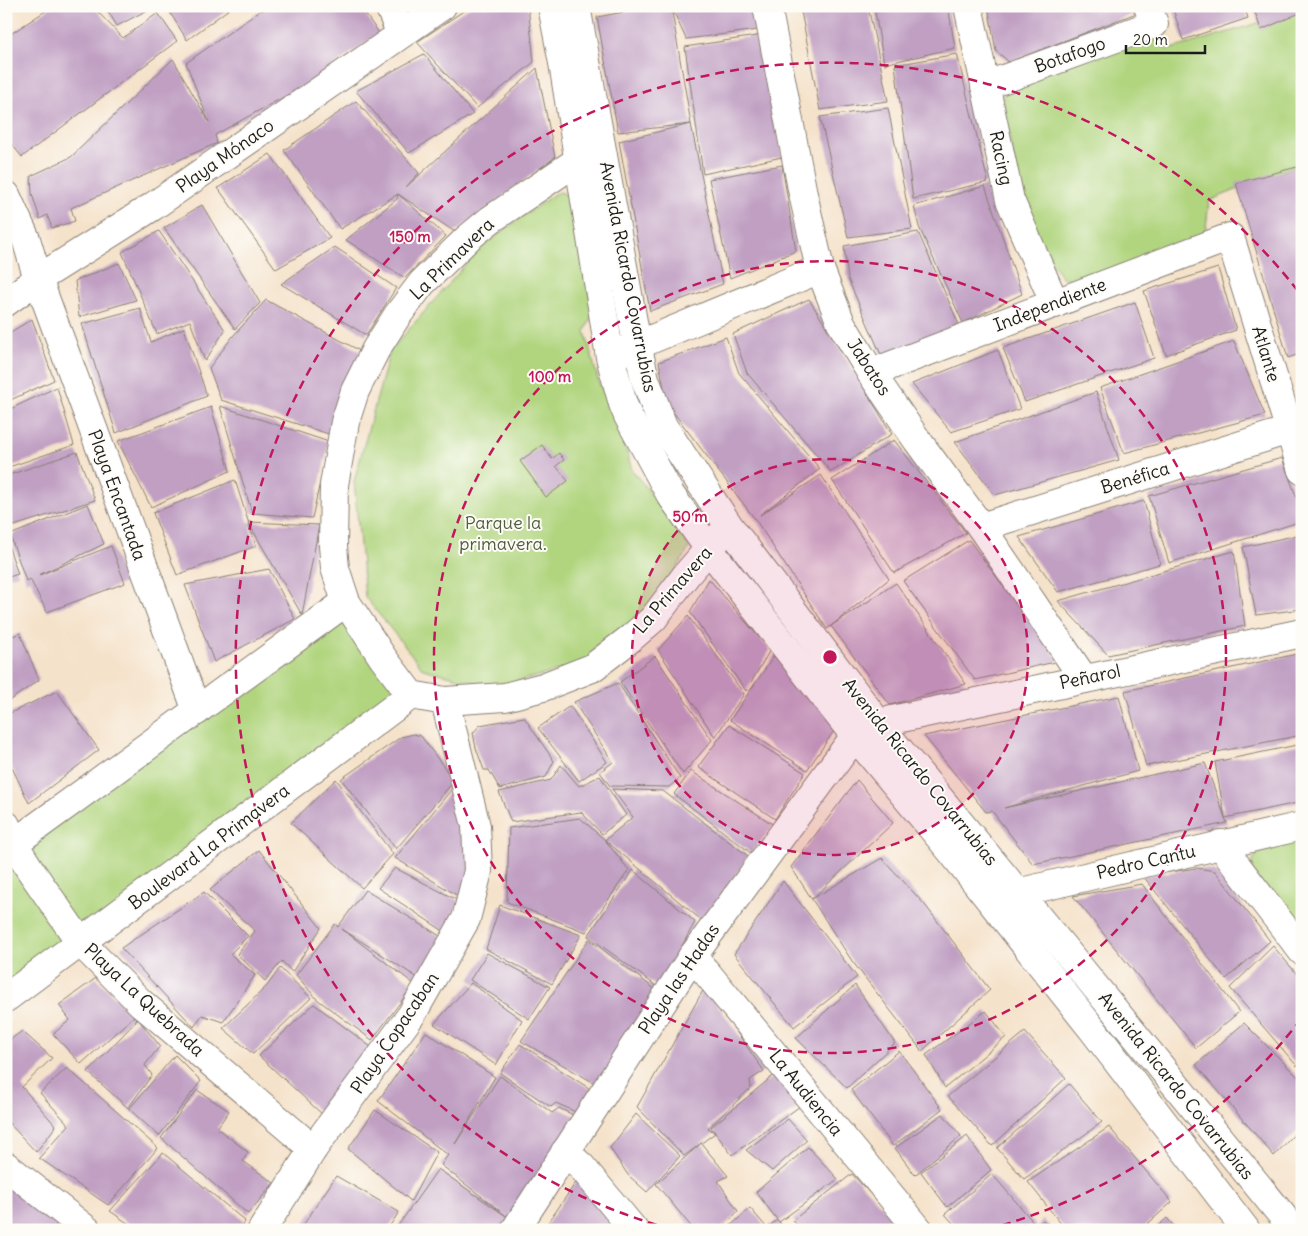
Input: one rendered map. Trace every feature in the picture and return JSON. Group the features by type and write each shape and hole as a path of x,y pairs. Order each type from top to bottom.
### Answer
{"street":[{"path":"389,6 401,34"},
{"name":"Playa Mónaco","path":"6,302 38,279 152,207 442,6"},
{"name":"Avenida Ricardo Covarrubias","path":"552,6 563,63 610,357 628,416 670,494 709,548 867,730 1016,893 1071,957 1294,1230"},
{"name":"Avenida Ricardo Covarrubias","path":"576,6 637,344 653,404 663,426 945,844 1187,1150 1246,1230"},
{"name":"Jabatos","path":"767,6 803,194 820,269 841,323 871,373 917,440 981,526 1084,678"},
{"name":"Racing","path":"968,6 1010,200 1055,304"},
{"name":"Botafogo","path":"985,86 1151,15"},
{"name":"La Primavera","path":"602,145 490,220 468,238 422,283 397,316 376,349 355,390 345,422 334,485 333,546 346,602 383,658 411,695 445,701 505,697 543,687 592,668 653,619 709,548 729,526"},
{"name":"Playa Encantada","path":"6,195 26,239 38,279 197,711"},
{"name":"Independiente","path":"871,373 1230,237"},
{"name":"Atlante","path":"1230,237 1302,470"},
{"path":"610,357 637,344 820,269"},
{"name":"Benéfica","path":"981,526 1289,430"},
{"path":"9,839 197,711 346,602"},
{"name":"Peñarol","path":"867,730 1084,678 1302,633"},
{"name":"Boulevard La Primavera","path":"6,998 411,695"},
{"name":"Playa Copacaban","path":"262,1230 314,1149 412,1014 466,919 478,871 476,826 445,701"},
{"name":"Playa las Hadas","path":"515,1230 692,957 867,730"},
{"name":"Pedro Cantu","path":"991,902 1016,893 1302,826"},
{"name":"Playa La Quebrada","path":"9,839 81,943 141,1003 314,1149"},
{"path":"1220,844 1302,951"},
{"name":"La Audiencia","path":"692,957 918,1230"},
{"path":"564,1152 581,1166 634,1230"},
{"path":"6,1166 88,1230"}],"green space":[{"path":"1302,10 1302,163 1209,201 1205,236 1078,282 1062,277 1047,256 1028,221 1003,109 1003,95 1018,85 1148,32 1168,50"},
{"name":"Parque la primavera.","path":"560,192 572,197 593,315 585,331 600,387 610,394 632,470 681,531 689,548 668,583 628,631 586,664 495,687 423,669 365,597 354,481 390,351 481,247 554,194"},
{"path":"339,621 349,624 396,692 6,992 6,856"},
{"path":"1302,833 1302,940 1250,868 1262,841"}],"building":[{"path":"53,6 92,6 123,38 158,13 177,41 22,157 6,137 6,37"},
{"path":"105,6 155,6 117,26"},
{"path":"166,6 233,6 187,40"},
{"path":"267,6 362,6 365,14 379,33 314,80 215,135 217,143 71,208 75,221 52,228 47,215 40,219 32,194 31,176 71,157 173,59 209,122 186,63"},
{"path":"471,6 528,6 534,62 477,108 417,42"},
{"path":"657,6 671,6 691,124 618,132 597,17"},
{"path":"671,6 754,6 758,30 686,39"},
{"path":"800,6 868,6 888,101 820,110"},
{"path":"874,6 948,6 955,48 884,64"},
{"path":"988,6 1137,6 1139,12 1009,62 996,51"},
{"path":"1172,6 1244,6 1248,18 1183,40"},
{"path":"1253,6 1302,6 1302,12 1261,30"},
{"path":"763,35 782,157 703,174 685,47"},
{"path":"424,54 473,114 409,153 356,91"},
{"path":"957,54 988,182 913,199 895,65"},
{"path":"537,68 555,157 455,232 398,194 340,229 284,150 356,101 419,173 406,187"},
{"path":"888,108 912,229 848,237 820,117"},
{"path":"691,124 723,284 650,311 619,141"},
{"path":"270,154 330,238 276,269 218,188"},
{"path":"782,165 796,251 730,278 709,179"},
{"path":"1297,167 1302,179 1302,353 1288,358 1236,183"},
{"path":"985,186 1022,294 963,323 919,227 914,206"},
{"path":"398,194 446,236 405,278 346,240 397,199"},
{"path":"202,205 260,303 235,329 164,228"},
{"path":"159,231 225,330 205,361 190,321 157,334 122,252"},
{"path":"918,232 961,329 882,357 848,279 844,246"},
{"path":"335,247 396,288 366,335 281,284"},
{"path":"119,263 136,300 79,317 75,281"},
{"path":"1218,268 1236,330 1166,355 1144,291"},
{"path":"809,299 892,434 831,472 747,373 733,334"},
{"path":"266,300 362,352 332,435 221,400 209,368 233,336"},
{"path":"1135,302 1154,358 1025,402 1003,348"},
{"path":"140,308 151,342 184,328 207,396 116,433 82,324"},
{"path":"32,319 54,380 6,402 6,335"},
{"path":"726,337 739,373 820,469 760,515 821,475 889,579 827,629 755,519 667,404 659,362"},
{"path":"1234,341 1265,415 1124,453 1100,388"},
{"path":"998,350 1020,409 951,432 912,384"},
{"path":"57,387 74,445 6,468 6,411"},
{"path":"1096,392 1119,460 995,495 955,442"},
{"path":"220,406 329,442 312,518 252,513"},
{"path":"211,407 230,471 151,507 118,441"},
{"path":"894,440 966,533 894,573 832,480"},
{"path":"542,445 552,459 559,453 564,460 556,466 568,481 546,497 520,461"},
{"path":"77,452 95,500 14,526 6,501 6,476"},
{"path":"1282,458 1302,512 1302,521 1169,563 1149,496"},
{"path":"235,480 256,546 177,575 153,513"},
{"path":"1144,501 1160,564 1058,592 1019,537"},
{"path":"88,504 104,544 39,575 111,546 125,583 47,612 30,579 26,581 10,535"},
{"path":"248,522 319,525 302,615"},
{"path":"1302,534 1302,609 1256,615 1243,547"},
{"path":"6,539 18,574 6,578"},
{"path":"969,540 1059,661 975,680 903,581"},
{"path":"1234,551 1245,626 1108,655 1058,601"},
{"path":"269,569 295,619 214,662 185,585"},
{"path":"709,579 770,650 746,691 690,612"},
{"path":"896,583 966,684 890,705 831,626"},
{"path":"688,616 744,694 715,737 658,650"},
{"path":"20,633 39,680 6,703 6,639"},
{"path":"776,653 838,725 807,770 730,720"},
{"path":"1302,653 1302,735 1146,766 1125,691"},
{"path":"655,656 712,740 683,774 620,682"},
{"path":"618,683 680,778 669,787 610,786 600,772 613,762 574,702"},
{"path":"57,691 99,750 29,803 6,755 6,715"},
{"path":"1119,696 1138,771 1004,808 1205,763 1227,823 1033,864 992,811 986,812 924,736"},
{"path":"570,706 607,762 579,781 538,728"},
{"path":"524,717 554,761 546,777 500,789 489,770 484,770 473,733 480,725"},
{"path":"729,725 805,773 775,819 698,767"},
{"path":"414,734 421,736 454,781 396,849 341,779 401,737"},
{"path":"1302,744 1302,802 1225,818 1215,762"},
{"path":"561,765 579,786 600,776 626,815 602,834 581,812 511,822 499,792 551,780"},
{"path":"691,771 774,825 751,853 674,794"},
{"path":"336,779 393,854 362,888 291,823"},
{"path":"857,780 893,823 812,899 882,858 925,905 990,990 922,1051 852,961 791,867"},
{"path":"456,784 471,866 460,897 395,858"},
{"path":"612,789 663,791 748,856 706,924 605,840 633,817"},
{"path":"580,818 605,840 629,870 586,932 507,902 509,828"},
{"path":"259,850 321,928 292,972 282,961 265,981 237,954 255,931 210,890"},
{"path":"395,868 459,901 445,932 378,888"},
{"path":"1197,868 1215,871 1270,941 1226,979 1143,876"},
{"path":"633,870 695,922 659,988 588,936"},
{"path":"783,881 857,977 794,1027 734,954"},
{"path":"1142,884 1239,1012 1196,1048 1073,896"},
{"path":"365,890 445,939 418,978 342,929 414,984 372,1040 318,1000 296,975 335,924 338,927"},
{"path":"204,892 248,936 230,954 255,975 223,1022 202,1015 194,1027 121,948"},
{"path":"500,905 581,935 552,984 486,949"},
{"path":"589,939 656,990 598,1085 521,1041"},
{"path":"1273,946 1302,980 1302,1061 1297,1066 1230,988"},
{"path":"487,953 550,987 529,1019 470,980"},
{"path":"280,968 311,998 253,1054 223,1028 267,986"},
{"path":"96,978 134,1016 81,1064 53,1034 70,1020 59,1005"},
{"path":"471,983 522,1020 496,1065 434,1024"},
{"path":"855,985 895,1043 847,1088 796,1038"},
{"path":"705,987 764,1071 750,1080 751,1088 708,1128 715,1133 684,1156 637,1107"},
{"path":"314,1004 371,1047 323,1115 259,1056"},
{"path":"986,1011 1006,1037 945,1088 926,1055"},
{"path":"138,1019 160,1046 145,1065 152,1075 128,1108 88,1072"},
{"path":"1244,1023 1302,1081 1302,1126 1274,1156 1196,1065"},
{"path":"22,1031 52,1058 22,1087 56,1126 36,1152 6,1120 6,1043"},
{"path":"426,1032 495,1077 455,1144 500,1076 552,1113 559,1108 577,1117 510,1230 395,1230 438,1169 509,1218 441,1165 448,1155 378,1101"},
{"path":"1025,1032 1066,1078 992,1146 948,1096"},
{"path":"520,1044 595,1092 578,1113 556,1103 551,1107 500,1073"},
{"path":"899,1051 942,1109 893,1146 851,1090"},
{"path":"175,1055 201,1081 159,1136 129,1109"},
{"path":"67,1068 158,1148 108,1205 39,1158 69,1125 40,1093"},
{"path":"773,1076 803,1104 732,1155 711,1127"},
{"path":"1069,1084 1102,1122 1024,1179 997,1148"},
{"path":"197,1090 229,1111 217,1128 248,1152 243,1161 274,1183 248,1214 161,1138"},
{"path":"375,1110 437,1152 411,1201 348,1149"},
{"path":"636,1114 680,1156 647,1192 628,1175 610,1148"},
{"path":"943,1114 961,1136 915,1175 895,1148"},
{"path":"788,1119 807,1140 772,1171 746,1150"},
{"path":"1109,1127 1172,1202 1141,1230 1066,1230 1028,1182"},
{"path":"967,1136 991,1170 947,1207 921,1172"},
{"path":"701,1143 728,1176 718,1181 738,1211 721,1230 694,1230 656,1184"},
{"path":"808,1147 838,1179 779,1222 756,1192"},
{"path":"163,1153 245,1221 241,1230 138,1230 110,1211"},
{"path":"852,1174 903,1229 801,1230 793,1220"},
{"path":"992,1174 1036,1225 1032,1230 959,1230 945,1214"},
{"path":"336,1176 399,1212 387,1230 300,1230"},
{"path":"579,1178 626,1230 543,1230"},
{"path":"6,1184 56,1223 54,1230 6,1230"},
{"path":"750,1208 767,1228 777,1220 782,1225 777,1230 726,1230"},
{"path":"1167,1218 1177,1230 1153,1230"},
{"path":"1043,1220 1054,1230 1035,1230"}]}
